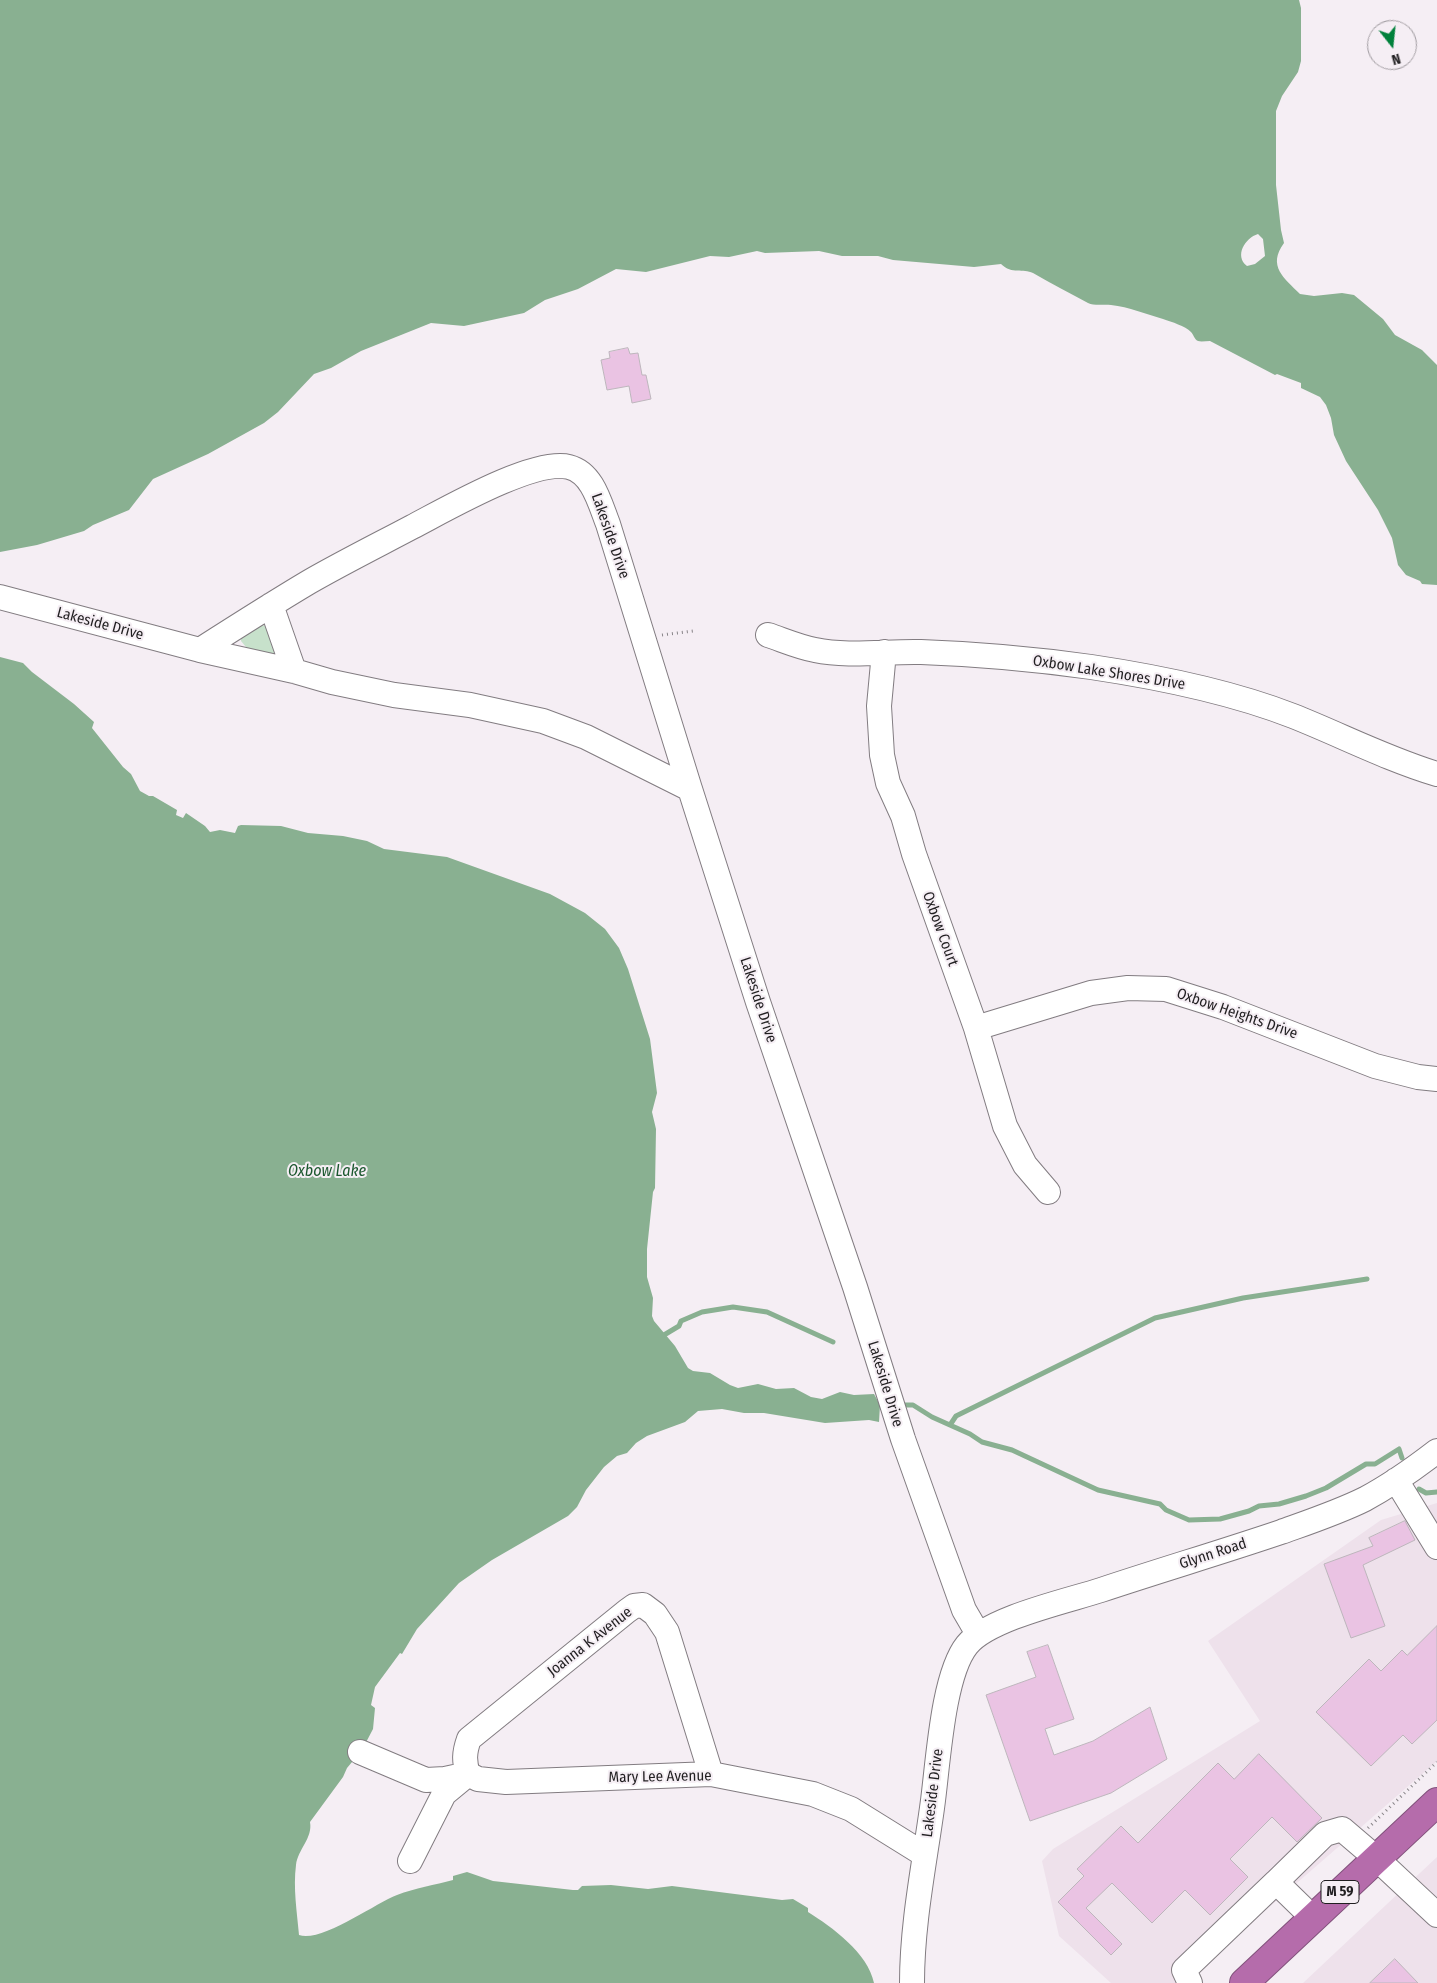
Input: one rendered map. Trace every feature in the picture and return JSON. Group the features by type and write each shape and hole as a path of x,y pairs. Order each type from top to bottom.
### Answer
{"highway":[{"name":"M 59","path":"1244,1983 1437,1802"}],"street":[{"name":"Lakeside Drive","path":"200,650 310,581 454,504 510,478 548,467 569,467 584,474 593,487 608,524 758,1002 855,1287 903,1439 964,1610 978,1634 966,1646 961,1655 952,1680 941,1730 914,1944 912,1983"},
{"name":"Lakeside Drive","path":"0,597 200,650 294,671 332,682 394,695 470,705 543,721 586,737 690,789"},
{"path":"271,604 294,671"},
{"name":"Oxbow Lake Shores Drive","path":"768,635 815,650 969,654 1032,660 1091,667 1193,687 1239,698 1292,716 1384,755 1437,774"},
{"name":"Oxbow Court","path":"884,652 879,706 882,755 888,783 903,816 914,854 976,1028 1005,1126 1025,1166 1048,1192"},
{"name":"Oxbow Heights Drive","path":"976,1028 1091,993 1128,988 1166,989 1223,1006 1376,1066 1418,1077 1437,1079"},
{"name":"Glynn Road","path":"978,1634 1026,1614 1236,1548 1304,1524 1365,1499 1418,1466 1437,1451"},
{"path":"1396,1480 1437,1547"},
{"name":"Joanna K Avenue","path":"468,1774 464,1763 464,1752 469,1739 627,1611 634,1606 643,1605 655,1614 667,1632 711,1774"},
{"path":"360,1752 426,1780 445,1779 468,1774"},
{"path":"410,1861 444,1794 468,1774"},
{"name":"Mary Lee Avenue","path":"468,1774 478,1779 506,1782 711,1774 813,1794 851,1809 925,1855"},
{"path":"1190,1983 1184,1970 1325,1834 1342,1830 1376,1858 1437,1915"},
{"path":"1276,1882 1313,1918"}],"path":[{"path":"643,637 693,631"},
{"path":"1355,1840 1437,1762"}],"shaded area":[{"path":"260,625 269,626 277,653 276,656 251,653 241,641 241,636"},
{"path":"1437,1503 1437,1761 1182,1983 1111,1983 1059,1936 1042,1861 1053,1849 1260,1721 1208,1641 1381,1520"},
{"path":"1437,1857 1437,1983 1303,1983"}],"water":[{"path":"0,0 1299,0 1301,8 1301,61 1298,72 1282,96 1276,111 1276,185 1284,243 1279,251 1277,265 1283,277 1300,294 1314,296 1342,293 1354,295 1383,319 1395,335 1422,350 1437,365 1437,585 1422,584 1420,581 1406,575 1398,565 1392,538 1378,510 1346,461 1334,435 1326,405 1320,397 1301,388 1301,383 1277,374 1275,375 1210,341 1198,341 1192,333 1178,324 1124,307 1090,304 1033,273 1009,269 1001,264 974,267 893,260 878,256 842,256 819,251 765,253 757,251 729,257 710,256 646,272 616,269 578,289 545,300 524,313 464,326 431,323 361,351 331,368 314,374 278,412 264,423 208,454 153,479 129,510 93,525 84,531 37,545 0,552","holes":["1258,234 1263,239 1265,256 1255,264 1247,266 1241,257 1245,243"]},
{"name":"Oxbow Lake","path":"0,657 23,663 94,722 92,728 123,767 131,774 140,791 177,810 176,815 183,818 186,813 205,826 210,832 220,830 235,833 238,826 241,825 281,826 308,833 343,836 367,841 384,849 447,857 550,894 585,913 605,929 619,948 628,969 650,1039 657,1093 652,1112 656,1129 655,1188 647,1249 647,1277 653,1298 652,1316 654,1321 675,1346 688,1368 693,1371 710,1373 738,1388 758,1384 776,1389 794,1388 811,1397 822,1399 840,1392 854,1395 874,1394 880,1405 879,1422 869,1420 825,1423 764,1413 744,1413 722,1409 698,1411 685,1422 647,1436 636,1443 627,1453 617,1456 604,1467 586,1490 577,1507 568,1516 492,1560 459,1583 417,1629 402,1654 400,1653 375,1687 371,1705 375,1708 373,1729 362,1750 347,1768 343,1777 310,1822 309,1833 297,1859 295,1874 299,1935 309,1936 334,1928 397,1895 453,1880 453,1876 467,1872 493,1881 573,1890 578,1890 582,1886 611,1885 648,1889 672,1886 782,1900 793,1899 808,1908 808,1912 828,1925 857,1951 865,1961 874,1983 0,1983"}],"building":[{"path":"628,348 630,354 638,353 642,375 646,375 651,399 632,403 629,386 607,390 601,360 610,358 609,352"},
{"path":"1405,1521 1415,1540 1363,1565 1385,1626 1351,1638 1324,1564 1373,1546 1369,1538"},
{"path":"1437,1626 1437,1720 1412,1744 1403,1735 1371,1766 1316,1712 1369,1659 1381,1671 1402,1650 1407,1655"},
{"path":"1048,1645 1074,1719 1045,1729 1054,1755 1093,1741 1150,1707 1167,1759 1111,1793 1030,1821 986,1695 1036,1677 1027,1652"},
{"path":"1259,1754 1322,1818 1297,1842 1272,1817 1230,1859 1248,1877 1210,1915 1185,1890 1152,1923 1112,1883 1086,1908 1122,1944 1111,1955 1058,1902 1084,1876 1077,1869 1121,1826 1138,1843 1218,1763 1234,1779"},
{"path":"1395,1959 1418,1983 1370,1983"}],"waterway":[{"path":"950,1425 956,1416 1155,1318 1243,1298 1367,1279"},
{"path":"664,1335 679,1326 681,1321 702,1312 733,1307 767,1312 833,1342"},
{"path":"900,1405 913,1405 932,1417 970,1434 982,1442 1012,1450 1098,1490 1160,1504 1166,1510 1189,1520 1220,1519 1249,1511 1259,1506 1279,1504 1326,1488 1366,1464 1375,1464 1399,1449 1402,1458"},
{"path":"1419,1489 1426,1493 1437,1492"}]}
